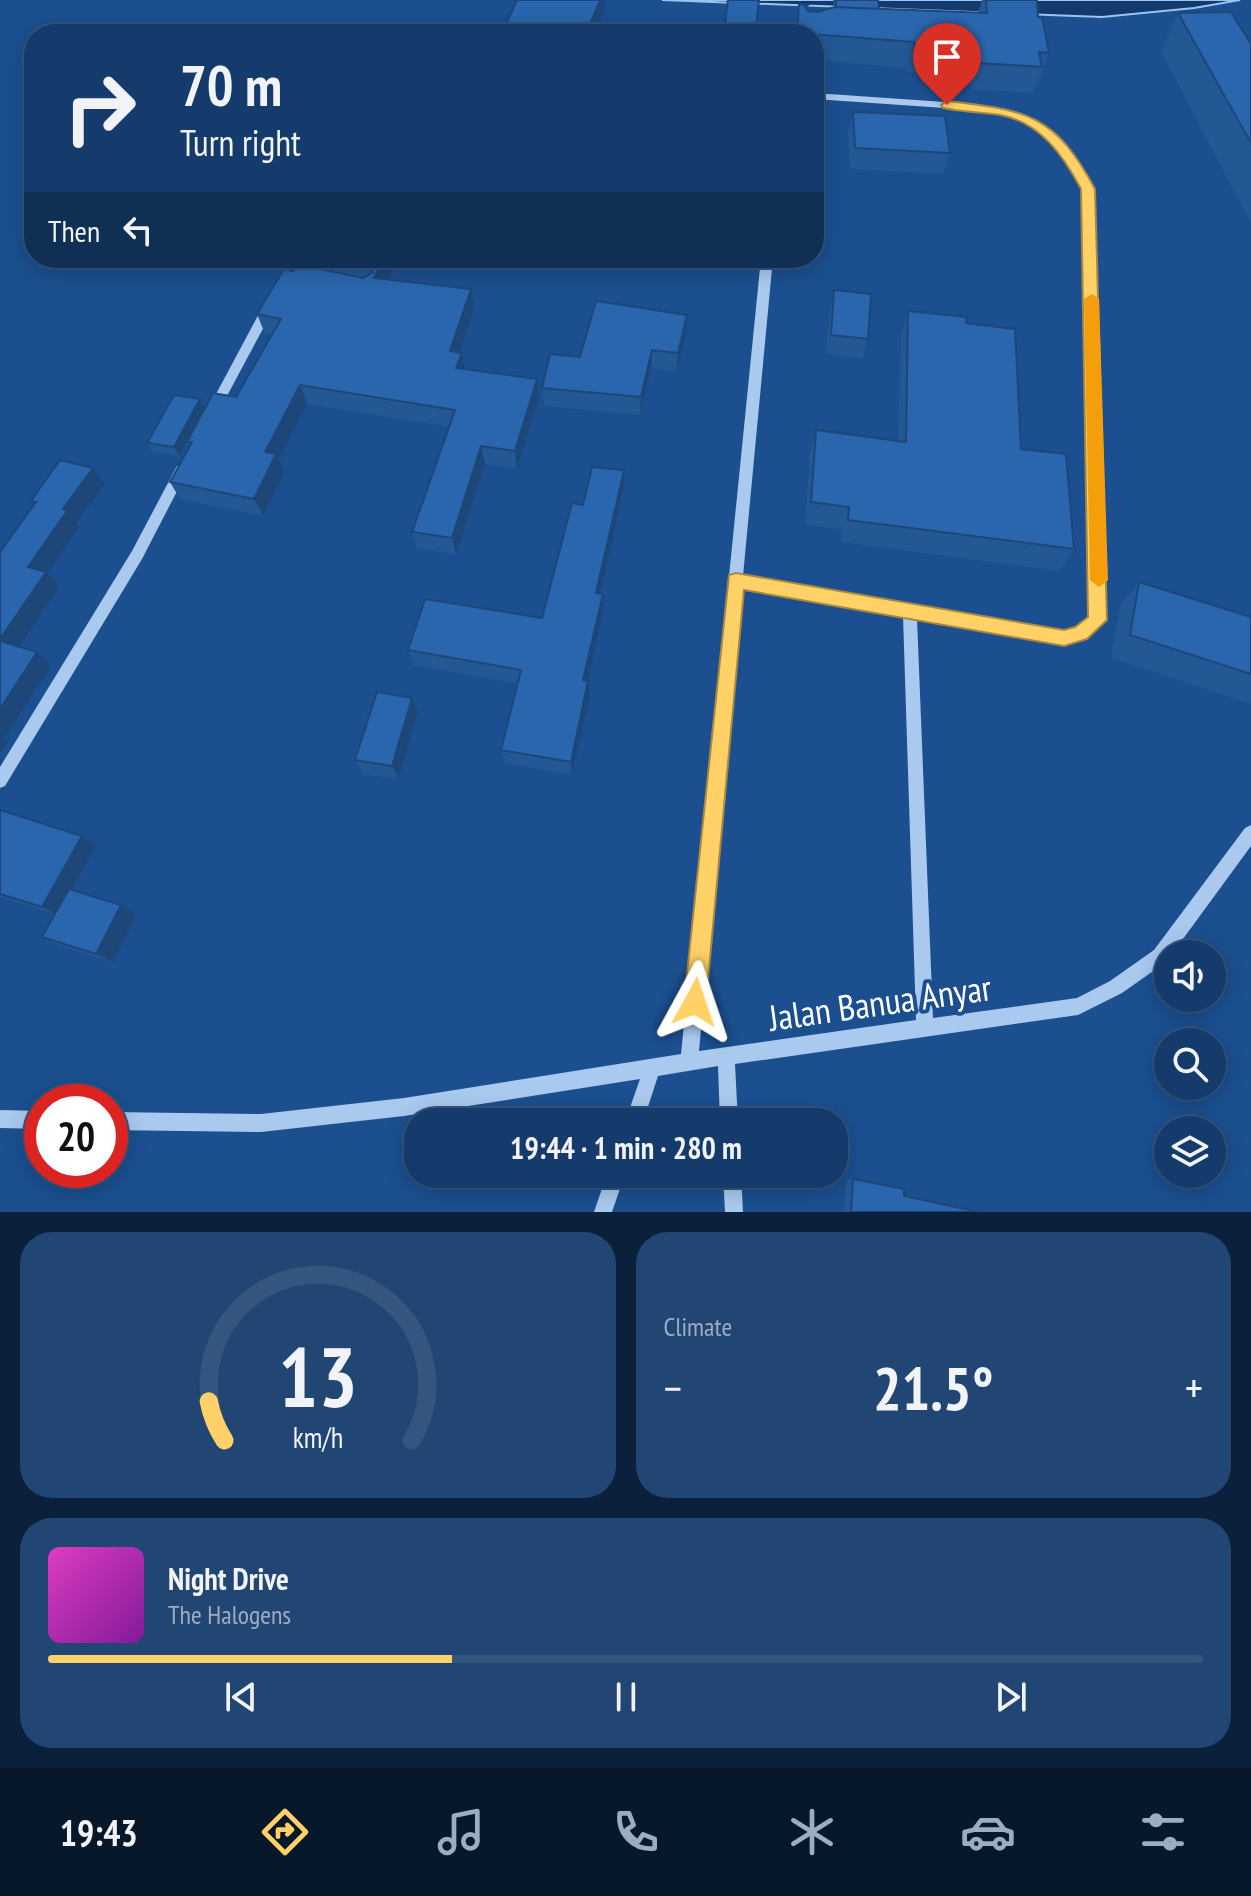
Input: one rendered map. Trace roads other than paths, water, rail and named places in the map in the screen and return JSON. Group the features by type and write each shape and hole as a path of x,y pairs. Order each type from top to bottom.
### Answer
{"street":[{"path":"736,581 1064,638 1080,634 1097,620 1088,189 1080,170 1049,133 1019,116 974,107 824,97"},
{"path":"689,1062 766,268"},
{"path":"210,417 275,294"},
{"path":"0,781 137,555 188,459"},
{"path":"910,613 925,1029"},
{"name":"Jalan Banua Anyar","path":"128,1121 261,1123 404,1107 726,1056 1078,1006 1116,987 1160,956 1251,833"},
{"path":"726,1056 728,1108"},
{"path":"639,1108 652,1068"},
{"path":"0,1119 24,1120"},
{"path":"603,1212 611,1188"},
{"path":"733,1188 734,1212"}],"water":[{"path":"662,0 1240,0 1102,17"}]}
